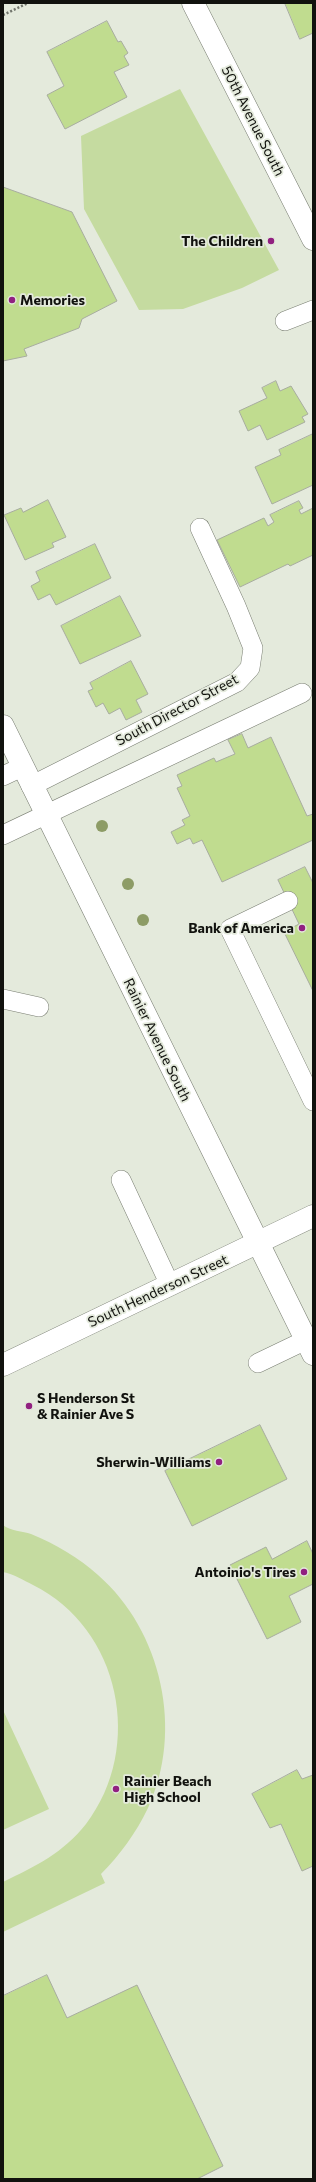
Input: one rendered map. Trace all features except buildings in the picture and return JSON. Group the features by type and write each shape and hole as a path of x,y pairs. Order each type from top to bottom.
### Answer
{"main road":[{"name":"50th Avenue South","path":"193,3 313,239"},
{"name":"Rainier Avenue South","path":"3,726 310,1347"},
{"name":"South Henderson Street","path":"3,1365 313,1216"}],"lane":[{"path":"285,321 313,310"},
{"name":"South Director Street","path":"3,776 27,777 237,682 250,668 253,648 236,606 200,528"},
{"path":"3,835 302,692"},
{"path":"288,901 230,929 311,1096"},
{"path":"3,999 39,1007"},
{"path":"121,1180 170,1285"},
{"path":"258,1363 310,1347"}],"path":[{"path":"3,15 28,3"}],"green space":[{"path":"180,89 279,270 242,288 183,309 139,310 84,209 81,136"},
{"path":"3,1525 13,1530 31,1534 67,1552 98,1575 120,1598 138,1624 151,1653 160,1684 165,1715 164,1747 159,1778 148,1808 133,1835 115,1859 101,1874 105,1883 3,1932 3,1882 48,1858 68,1843 86,1824 104,1793 115,1760 118,1726 114,1692 104,1659 86,1630 63,1604 33,1585 3,1572"},
{"path":"3,1710 49,1809 3,1830"}],"place":[{"name":"The Children","path":"271,241"},
{"name":"Memories","path":"12,300"},
{"name":"Bank of America","path":"302,928"},
{"name":"S Henderson St & Rainier Ave S","path":"29,1406"},
{"name":"Sherwin-Williams","path":"219,1462"},
{"name":"Antoinio's Tires","path":"304,1572"},
{"name":"Rainier Beach High School","path":"116,1789"}]}
